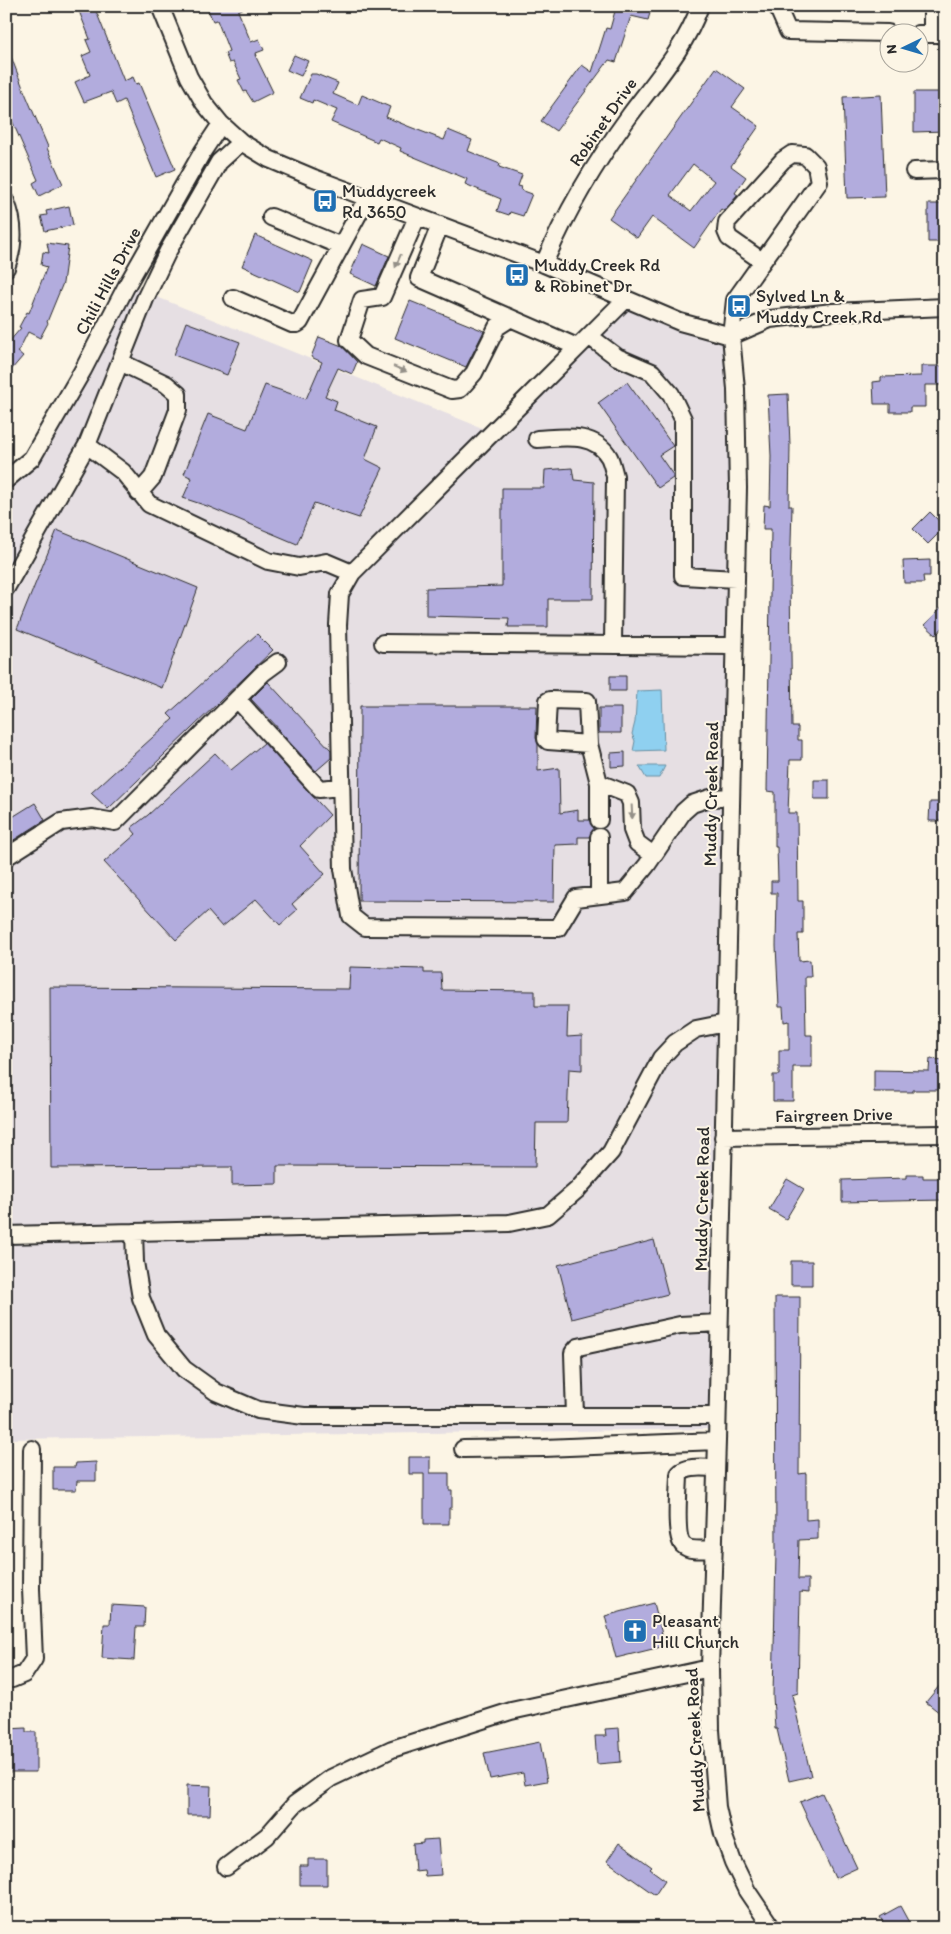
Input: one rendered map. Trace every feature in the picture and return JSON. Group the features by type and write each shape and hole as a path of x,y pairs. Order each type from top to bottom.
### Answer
{"street":[{"path":"160,6 189,77 204,103 221,124 241,142 269,159 544,264 680,322 731,336 770,319 833,312 945,307"},
{"name":"Robinet Drive","path":"544,264 556,234 580,190 628,117 684,41 700,6"},
{"path":"777,6 788,31 878,33"},
{"path":"932,6 932,34"},
{"name":"Chili Hills Drive","path":"6,480 32,458 83,370 127,285 203,151 221,124"},
{"path":"6,588 87,445 145,299 168,251 219,162 241,142"},
{"name":"Muddy Creek Road","path":"762,261 729,238 726,231 727,222 783,160 792,154 806,155 816,166 819,182 735,300 731,336 736,388 738,478 717,1441 710,1668 711,1730 717,1807 723,1834 733,1862 747,1891 772,1928"},
{"path":"914,171 945,170"},
{"path":"233,298 292,324 300,322 367,198"},
{"path":"6,202 12,222 13,237 10,258 6,268"},
{"path":"271,217 341,246"},
{"path":"417,217 382,298 362,300 348,340 366,356 452,390 460,389 474,373 497,327 511,318"},
{"path":"440,225 419,278 511,318 583,341 652,372 671,394 684,418 683,576 736,578"},
{"path":"626,299 352,573 340,594 338,625 343,869 351,916 365,927 558,928 576,898 625,892 654,855 683,812 692,804 710,798 731,797"},
{"path":"120,362 166,384 178,394 178,410 154,477 139,493"},
{"path":"537,439 578,436 598,446 608,456 615,476 613,645"},
{"path":"87,445 123,472 149,504 268,561 299,567 326,562 352,573"},
{"path":"383,643 734,646"},
{"path":"6,857 61,822 92,818 115,822 263,673 278,662"},
{"path":"237,699 319,789 341,787"},
{"path":"589,744 599,783 599,820"},
{"path":"599,783 627,794 631,803 632,830 637,843 654,855"},
{"path":"599,837 599,895"},
{"path":"6,1235 509,1223 548,1215 577,1190 611,1152 661,1058 675,1042 696,1029 726,1023"},
{"name":"Fairgreen Drive","path":"723,1137 945,1134"},
{"path":"134,1232 135,1262 141,1298 156,1335 184,1369 216,1392 258,1410 304,1416 717,1416"},
{"path":"575,1416 573,1352 578,1347 680,1325 719,1323"},
{"path":"462,1449 544,1448 717,1441"},
{"path":"6,1680 24,1674 34,1659 31,1589 32,1449"},
{"path":"714,1549 691,1549 683,1545 679,1536 679,1474 692,1468 716,1468"},
{"path":"226,1867 267,1836 295,1804 331,1778 392,1749 511,1712 710,1668"}],"shaded area":[{"path":"127,285 492,432 626,299 731,336 736,389 717,1429 6,1439 6,462 22,461"}],"water":[{"path":"662,690 664,750 633,751 635,741 632,734 635,722 637,691"},
{"path":"639,766 665,766 659,778 646,778"}],"building":[{"path":"77,6 94,6 124,81 133,77 136,84 139,83 175,169 156,177 124,100 116,104 111,92 84,102 75,82 90,75 82,56 91,52 86,40 90,39"},
{"path":"212,6 248,6 238,11 251,42 259,39 264,50 256,53 257,56 255,55 273,92 253,102 246,91 244,92 238,80 241,79 233,62 229,63 225,53 229,51 217,20 213,21 208,10"},
{"path":"613,6 652,6 648,20 631,16 616,62 609,60 556,131 541,121 582,65 592,72 606,28 610,29 615,11 613,11"},
{"path":"7,46 63,184 39,196 33,183 38,180 6,107"},
{"path":"294,55 308,61 301,76 287,70"},
{"path":"716,68 745,89 732,107 759,126 731,166 746,177 735,193 738,195 724,211 721,209 694,248 652,217 637,238 609,218","holes":["693,164 714,181 691,211 670,195"]},
{"path":"311,74 316,74 338,83 333,94 358,105 362,95 390,107 386,117 410,127 444,140 448,130 472,140 468,151 500,164 499,167 522,175 518,186 522,187 521,190 532,194 523,216 510,212 509,215 497,211 501,199 465,184 467,179 400,151 401,148 379,138 377,142 331,122 337,110 313,100 312,103 300,98"},
{"path":"914,92 945,92 945,131 914,132"},
{"path":"881,95 885,197 847,198 843,97"},
{"path":"928,204 945,204 945,242 928,242"},
{"path":"69,206 73,225 45,231 41,216 47,215 46,211"},
{"path":"255,235 313,261 300,292 242,266"},
{"path":"47,243 68,246 63,283 48,323 40,338 28,332 18,352 23,356 6,376 6,342 8,343 21,328 19,327 27,312 29,313 47,267 41,265 43,252 49,253"},
{"path":"363,244 389,256 376,286 350,274"},
{"path":"410,301 484,331 466,367 395,338"},
{"path":"186,322 240,342 227,375 174,355"},
{"path":"319,337 342,346 357,362 352,374 338,368 325,396 337,401 334,410 377,427 365,459 383,468 359,518 314,503 297,544 207,506 183,498 192,478 184,474 208,414 247,429 265,385 306,399 322,362 311,357"},
{"path":"921,366 945,366 945,385 925,385 925,407 910,407 910,412 890,412 890,404 874,404 873,382 881,381 881,377 921,376"},
{"path":"627,382 673,446 659,455 673,475 673,478 658,488 598,403"},
{"path":"788,394 790,445 789,506 792,506 790,580 792,727 798,727 798,740 802,740 802,760 790,760 788,813 797,813 798,901 803,901 803,934 798,934 799,961 810,960 811,977 805,977 806,1035 812,1035 812,1067 793,1067 793,1101 773,1101 773,1075 779,1075 779,1050 789,1050 789,1021 784,1022 783,1007 779,1007 776,946 777,893 771,893 771,881 778,881 777,847 775,847 775,792 767,791 771,529 763,529 764,505 770,506 771,456 768,395"},
{"path":"572,468 574,480 594,482 593,599 548,599 548,627 508,627 509,618 426,616 426,588 502,586 502,488 544,488 545,470"},
{"path":"930,512 945,527 928,544 913,529"},
{"path":"57,530 198,588 162,688 17,629"},
{"path":"930,560 930,576 923,576 924,583 904,583 903,561"},
{"path":"945,603 945,625 936,635 925,625"},
{"path":"257,634 273,650 108,809 91,793 173,719 168,714"},
{"path":"610,676 626,676 626,691 610,691"},
{"path":"268,682 331,750 331,758 316,771 251,699"},
{"path":"360,706 537,706 538,771 559,768 560,813 578,810 578,820 589,820 594,828 589,837 578,837 578,844 555,845 554,902 359,901"},
{"path":"599,708 621,708 621,733 599,733"},
{"path":"264,743 330,815 300,846 325,874 292,904 297,910 280,925 256,899 222,927 208,911 176,940 104,862 136,834 131,828 148,815 215,753 231,770"},
{"path":"625,752 625,766 611,767 611,753"},
{"path":"814,780 829,780 829,799 814,799"},
{"path":"930,802 945,802 945,821 929,821"},
{"path":"35,803 45,820 6,845 6,821"},
{"path":"350,967 424,969 424,973 441,973 442,990 535,991 535,1006 568,1006 567,1037 582,1036 582,1070 569,1069 567,1123 536,1123 535,1167 277,1166 277,1184 232,1185 232,1167 51,1168 50,987 349,989"},
{"path":"930,1059 945,1060 945,1090 874,1092 874,1070 929,1071"},
{"path":"907,1175 923,1175 923,1178 945,1178 945,1200 842,1202 842,1180 907,1178"},
{"path":"787,1179 804,1189 786,1219 769,1209"},
{"path":"654,1240 668,1294 572,1319 558,1265"},
{"path":"791,1261 812,1261 812,1285 791,1285"},
{"path":"775,1297 800,1297 799,1474 806,1473 806,1520 818,1519 818,1539 799,1540 798,1579 808,1579 808,1593 800,1592 798,1693 792,1695 811,1776 789,1781 777,1729 775,1729 773,1696 776,1552"},
{"path":"409,1457 430,1457 430,1473 449,1473 449,1490 452,1490 452,1508 449,1508 449,1524 424,1524 424,1474 409,1474"},
{"path":"96,1462 96,1481 77,1481 76,1490 53,1490 53,1467 75,1467 76,1463"},
{"name":"Pleasant Hill Church","path":"654,1603 665,1646 616,1658 605,1616"},
{"path":"111,1605 145,1607 144,1627 136,1627 134,1660 102,1658 104,1624 110,1624"},
{"path":"945,1679 945,1717 926,1702"},
{"path":"26,1728 26,1732 36,1732 36,1772 9,1772 9,1756 6,1756 7,1729"},
{"path":"619,1728 621,1762 597,1764 595,1736 606,1736 605,1729"},
{"path":"540,1742 547,1781 525,1785 523,1773 490,1779 484,1753"},
{"path":"187,1785 211,1786 210,1815 187,1815"},
{"path":"822,1793 857,1868 835,1878 800,1802"},
{"path":"438,1839 441,1875 425,1876 424,1870 415,1871 413,1844 423,1843 423,1840"},
{"path":"619,1843 652,1867 650,1869 665,1880 655,1895 607,1861"},
{"path":"308,1859 327,1859 327,1885 300,1885 300,1866 308,1866"},
{"path":"900,1906 912,1928 886,1928 880,1917"}],"place":[{"name":"Muddycreek Rd 3650","path":"325,201"},
{"name":"Muddy Creek Rd & Robinet Dr","path":"517,275"},
{"name":"Sylved Ln & Muddy Creek Rd","path":"739,306"},
{"name":"Pleasant Hill Church","path":"635,1631"}]}
